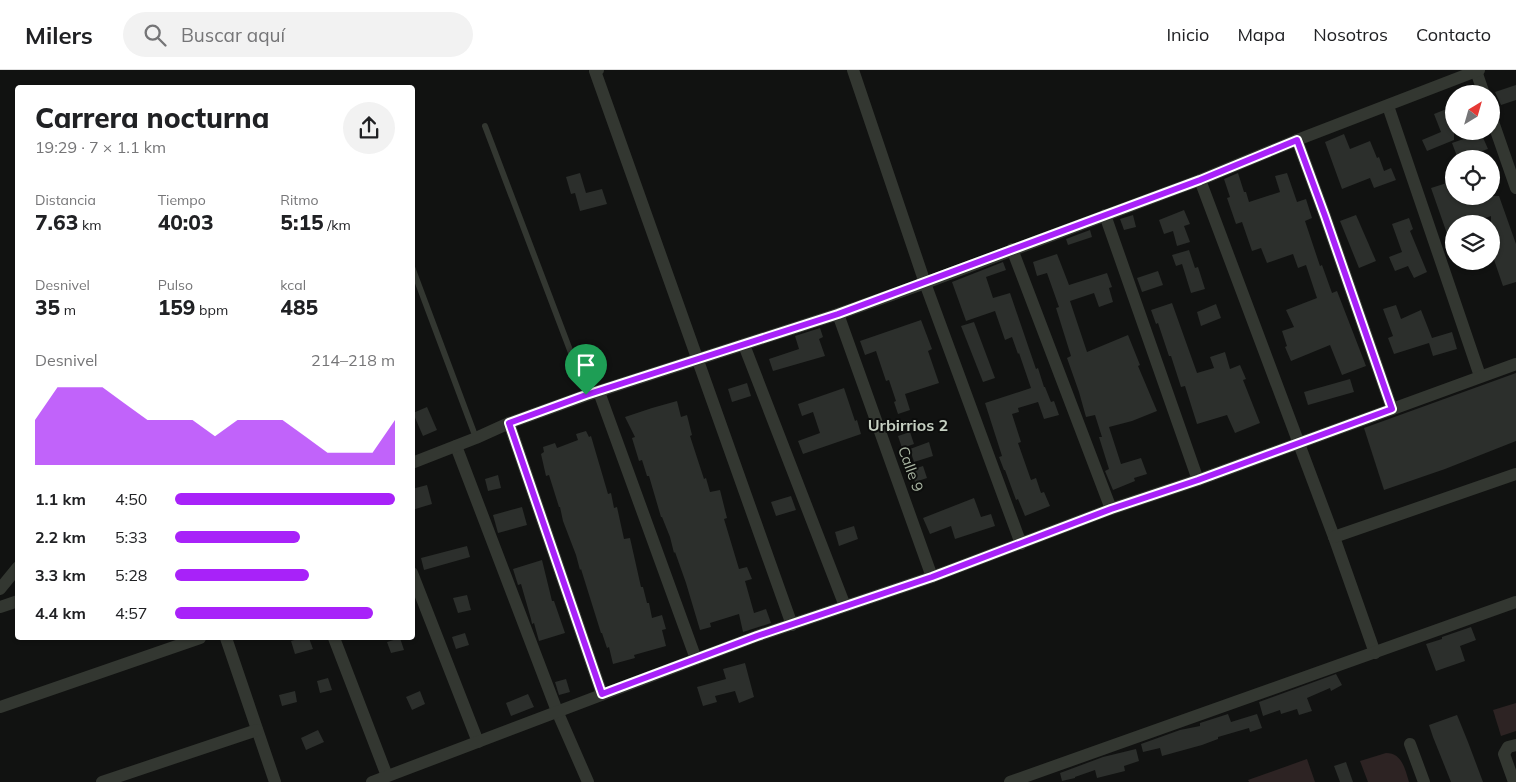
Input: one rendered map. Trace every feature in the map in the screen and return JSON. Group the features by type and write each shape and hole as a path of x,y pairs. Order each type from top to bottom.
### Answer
{"street":[{"path":"598,70 595,71 792,625"},
{"path":"853,70 925,282 1021,544"},
{"path":"415,462 509,423 586,395 838,314 1012,250 1200,180 1297,140 1388,106 1457,74 1478,71 1482,85"},
{"path":"1388,106 1480,376"},
{"path":"1297,140 1392,409"},
{"path":"1499,140 1516,188"},
{"path":"1200,180 1334,537 1375,653"},
{"path":"1105,215 1198,480"},
{"path":"1012,250 1111,509"},
{"name":"Calle 9","path":"838,314 932,577"},
{"path":"744,344 845,606"},
{"path":"372,782 757,636 932,577 1111,509 1198,480 1516,364"},
{"path":"600,392 696,659"},
{"path":"509,423 602,694"},
{"path":"456,446 557,712 588,782"},
{"path":"1334,537 1516,474"},
{"path":"0,589 15,571"},
{"path":"415,581 478,742"},
{"path":"1,604 15,602"},
{"path":"1010,782 1516,602"},
{"path":"0,707 194,640"},
{"path":"227,640 275,782"},
{"path":"335,640 387,776"},
{"path":"102,782 257,730"},
{"path":"1410,744 1424,782"},
{"path":"1514,782 1504,754 1508,748 1516,744"}],"lane":[{"path":"485,126 586,395"},
{"path":"415,274 476,438"}],"shaded area":[{"path":"1516,703 1516,731 1501,736 1493,710"},
{"path":"1386,753 1399,759 1409,782 1368,782 1360,761"},
{"path":"1307,759 1315,782 1249,782 1248,780"}],"building":[{"path":"1516,85 1516,100 1501,105 1500,90"},
{"path":"1445,110 1445,140 1454,140 1427,151 1422,140 1441,132 1434,114"},
{"path":"1344,134 1350,149 1370,141 1384,171 1391,168 1396,180 1374,188 1370,178 1342,189 1325,142"},
{"path":"1461,140 1484,140 1488,149 1455,150 1452,143"},
{"path":"580,173 586,193 602,189 607,204 580,211 575,193 571,194 566,177"},
{"path":"1238,173 1249,202 1280,192 1275,176 1287,173 1297,202 1306,199 1312,218 1305,221 1320,266 1322,265 1332,293 1337,291 1366,366 1342,375 1330,345 1291,361 1285,347 1287,346 1282,331 1294,327 1286,310 1317,298 1306,265 1298,268 1293,254 1267,263 1261,248 1252,251 1242,222 1236,224 1227,198 1230,197 1224,179"},
{"path":"1445,184 1445,205 1500,205 1500,199 1516,244 1516,282 1503,286 1498,270 1500,270 1500,215 1445,215 1445,228 1431,188"},
{"path":"1184,210 1190,224 1184,226 1190,242 1177,246 1173,231 1164,234 1159,220"},
{"path":"1133,215 1136,227 1124,230 1120,219"},
{"path":"1356,215 1376,261 1359,268 1340,221"},
{"path":"1409,218 1413,229 1410,231 1427,272 1414,278 1408,266 1395,271 1389,257 1402,252 1392,224"},
{"path":"1090,230 1092,237 1068,245 1066,239"},
{"path":"1189,250 1195,268 1198,267 1205,289 1191,293 1182,264 1176,266 1172,255"},
{"path":"1057,254 1069,285 1107,273 1112,287 1109,288 1113,302 1099,307 1094,293 1070,301 1087,352 1128,335 1140,365 1138,366 1157,411 1132,421 1109,427 1121,464 1141,458 1147,474 1134,478 1135,481 1113,490 1105,471 1109,469 1099,437 1102,437 1095,415 1086,417 1067,358 1071,356 1056,308 1059,307 1047,273 1037,276 1033,262"},
{"path":"1003,262 1006,270 986,277 993,298 1010,293 1036,369 1038,368 1044,387 1051,402 1054,401 1059,415 1044,419 1038,402 1018,408 1019,412 1012,414 1021,442 1018,443 1031,480 1036,478 1041,493 1044,492 1050,506 1025,516 1018,499 1016,500 999,457 1002,456 985,403 1031,388 1012,337 1005,340 995,311 966,321 952,282"},
{"path":"1158,271 1163,285 1142,292 1137,278"},
{"path":"1172,303 1197,373 1214,368 1210,357 1225,352 1230,369 1240,365 1246,379 1243,380 1260,423 1235,433 1227,415 1197,424 1185,386 1181,387 1171,356 1169,356 1158,323 1156,324 1151,310"},
{"path":"1216,304 1221,318 1201,326 1197,312"},
{"path":"1396,305 1401,319 1421,310 1432,338 1452,332 1457,349 1433,356 1429,343 1394,354 1388,338 1393,336 1383,309"},
{"path":"921,320 932,349 928,351 939,383 905,394 910,410 898,414 889,380 886,381 876,351 865,355 860,341"},
{"path":"974,322 995,378 983,382 961,326"},
{"path":"820,328 823,337 819,339 825,356 773,371 769,359 799,349 795,336"},
{"path":"1516,373 1516,441 1445,469 1384,490 1364,428"},
{"path":"1350,379 1354,392 1308,405 1304,392"},
{"path":"747,383 751,396 732,402 728,389"},
{"path":"844,388 861,434 803,454 798,441 820,433 813,412 802,416 798,404"},
{"path":"677,401 681,417 687,415 692,435 690,436 710,492 720,490 727,518 724,519 739,569 747,567 752,579 745,581 754,613 766,609 771,623 743,632 739,614 710,623 711,627 700,630 649,476 647,476 642,460 639,461 632,438 635,437 625,417"},
{"path":"427,407 437,430 423,436 415,418 415,412"},
{"path":"586,431 589,437 591,436 608,494 611,493 614,508 617,507 624,539 630,538 641,587 643,587 647,603 649,603 652,618 662,615 666,629 662,630 666,646 634,655 635,658 613,664 609,647 607,648 601,633 549,475 546,476 541,454 544,452 543,447 555,443 557,448 578,440 576,434"},
{"path":"910,432 914,444 902,448 898,436"},
{"path":"929,442 933,456 914,462 910,449"},
{"path":"923,466 927,478 915,482 911,470"},
{"path":"498,475 501,488 488,491 485,479"},
{"path":"427,485 432,504 415,509 415,488"},
{"path":"791,496 796,510 776,516 771,502"},
{"path":"974,498 981,517 991,514 995,526 955,539 951,526 930,534 923,518"},
{"path":"522,507 527,525 498,533 493,515"},
{"path":"854,526 858,539 839,546 835,532"},
{"path":"467,546 470,557 424,570 421,558"},
{"path":"542,560 552,601 554,601 565,633 539,641 534,623 532,624 521,584 518,585 513,569"},
{"path":"467,595 471,610 458,613 453,598"},
{"path":"1471,627 1476,640 1460,646 1465,661 1436,671 1426,644"},
{"path":"465,633 469,645 456,649 452,637"},
{"path":"310,640 313,649 295,654 291,641"},
{"path":"401,640 404,650 391,653 387,642"},
{"path":"745,663 754,697 739,703 735,691 715,696 717,702 703,706 697,687 726,679 723,669"},
{"path":"1336,674 1342,685 1331,691 1330,688 1307,698 1312,711 1299,715 1297,709 1281,714 1280,710 1263,716 1259,702"},
{"path":"328,678 332,690 320,693 317,681"},
{"path":"566,679 570,692 559,695 555,682"},
{"path":"295,691 297,702 282,706 279,695"},
{"path":"420,691 425,704 412,710 406,697"},
{"path":"528,694 534,707 511,716 506,703"},
{"path":"1228,714 1231,722 1257,714 1262,728 1250,732 1249,728 1218,737 1218,739 1202,745 1162,756 1160,748 1143,752 1141,744 1180,730 1200,726 1200,723"},
{"path":"1457,715 1483,782 1451,782 1433,737 1429,725"},
{"path":"318,730 324,742 306,750 301,738"},
{"path":"1136,749 1139,761 1124,766 1125,771 1097,778 1095,770 1062,781 1060,773 1103,757"},
{"path":"1346,762 1353,782 1340,782 1334,766"}],"district":[{"name":"Urbirrios 2","path":"908,425"}],"route":[{"path":"1297,140 1392,409 1198,480 1111,509 932,577 757,636 602,694 509,423 586,395 838,314 1200,180 1297,140"}]}
